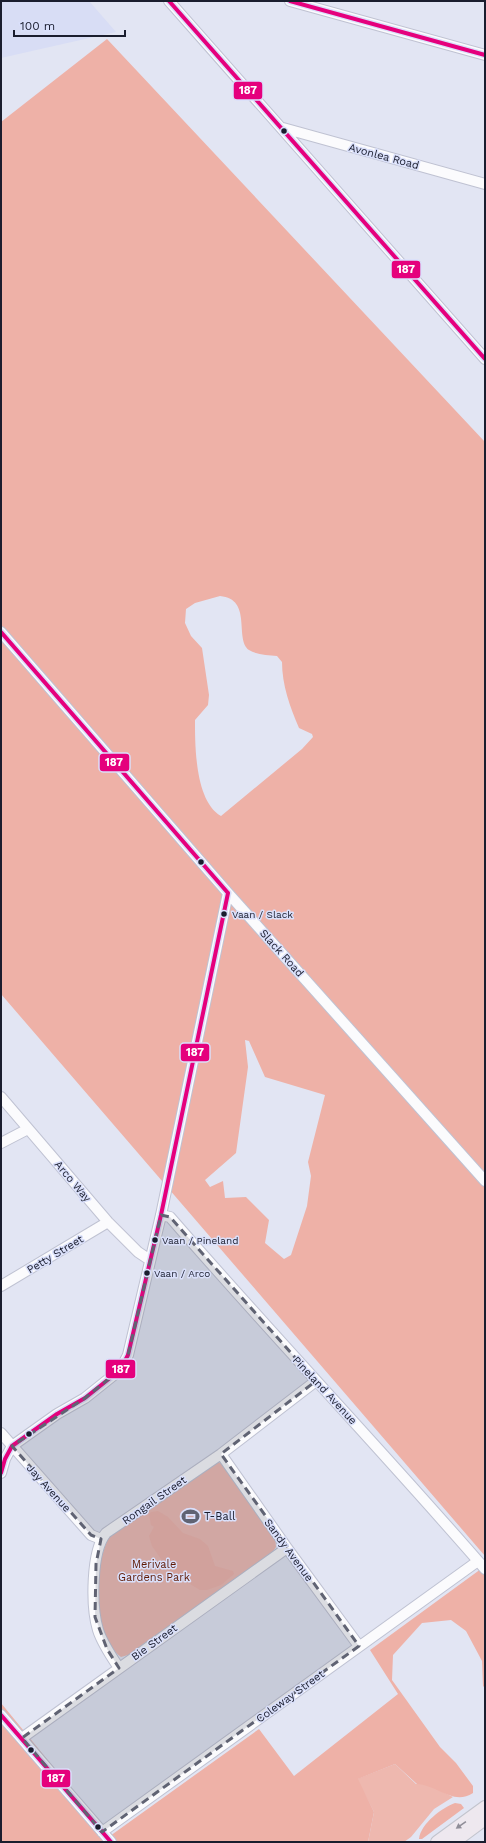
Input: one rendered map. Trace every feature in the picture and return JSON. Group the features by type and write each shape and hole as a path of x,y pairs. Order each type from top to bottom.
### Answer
{"main road":[{"path":"436,1842 485,1807"},
{"path":"454,1842 485,1819"}],"street":[{"path":"169,1 485,359"},
{"path":"290,1 485,55"},
{"name":"Avonlea Road","path":"282,128 485,184"},
{"name":"Slack Road","path":"1,632 228,893 485,1181"},
{"path":"1,1473 4,1459 12,1446 57,1414 85,1398 120,1370 128,1355 162,1215 228,893"},
{"name":"Arco Way","path":"1,1097 108,1222 138,1252 150,1260"},
{"path":"1,1143 28,1129"},
{"name":"Pineland Avenue","path":"162,1215 170,1217 316,1381 387,1456 482,1565"},
{"name":"Petty Street","path":"1,1286 108,1222"},
{"name":"Rongail Street","path":"101,1539 106,1533 220,1454 316,1381"},
{"name":"Jay Avenue","path":"1,1433 91,1535 101,1539"},
{"name":"Sandy Avenue","path":"220,1454 359,1646"},
{"path":"101,1539 96,1564 94,1600 95,1617 98,1630 107,1649 119,1668"},
{"name":"Bie Street","path":"22,1738 287,1548"},
{"name":"Coleway Street","path":"102,1832 359,1646 482,1565"},
{"path":"1,1715 111,1842"}],"highlighted area":[{"path":"161,1215 170,1217 316,1381 221,1454 359,1646 102,1832 22,1738 119,1668 107,1649 95,1617 96,1564 101,1539 91,1535 12,1446 85,1398 120,1370 128,1355"}],"shaded area":[{"path":"1,1 89,1 116,32 1,58"},
{"path":"107,39 485,442 485,1556 1,994 1,122","holes":["220,596 230,599 236,604 240,612 245,645 249,650 259,654 277,656 282,662 285,687 299,728 312,734 313,737 302,749 221,816 212,809 206,798 201,786 198,772 195,744 195,720 208,705 209,695 202,648 191,636 185,623 186,609 195,603","245,1040 249,1041 265,1077 325,1095 308,1162 311,1176 307,1206 291,1255 284,1259 265,1243 269,1220 246,1197 225,1198 223,1181 210,1187 205,1180 236,1153 248,1067"]},
{"path":"158,1511 168,1517 183,1533 200,1539 208,1546 215,1566 233,1571 234,1574 221,1585 207,1590 200,1590 170,1572 152,1546 149,1536 154,1527 151,1525 149,1514 151,1512"},
{"path":"485,1566 485,1688 483,1686 482,1661 466,1631 451,1620 422,1623 393,1655 392,1680 440,1747 456,1763 473,1786 473,1793 459,1797 452,1796 425,1785 417,1784 395,1764 358,1779 374,1812 368,1842 1,1842 1,1703 110,1836 259,1729 294,1776 398,1694 370,1650"},
{"path":"455,1803 461,1804 464,1808 422,1839 419,1839 424,1827 438,1812"}],"green space":[{"name":"Merivale Gardens Park","path":"218,1462 223,1464 275,1537 276,1547 271,1554 128,1655 121,1657 111,1646 104,1632 99,1616 98,1581 100,1564 104,1548 110,1535"},
{"path":"395,1764 416,1784 427,1784 453,1797 434,1809 411,1837 404,1842 368,1842 374,1812 357,1779"}],"transit line":[{"name":"187","path":"169,1 485,359"},
{"name":"187","path":"290,1 485,55"},
{"name":"187","path":"1,632 228,893"},
{"name":"187","path":"1,1473 5,1459 12,1446 57,1414 85,1398 120,1370 128,1355 161,1215 228,893"},
{"name":"187","path":"1,1715 111,1842"}],"place":[{"name":"Vaan / Slack","path":"224,914"},
{"name":"Vaan / Pineland","path":"155,1240"},
{"name":"Vaan / Arco","path":"147,1273"},
{"name":"T-Ball","path":"191,1516"}]}
